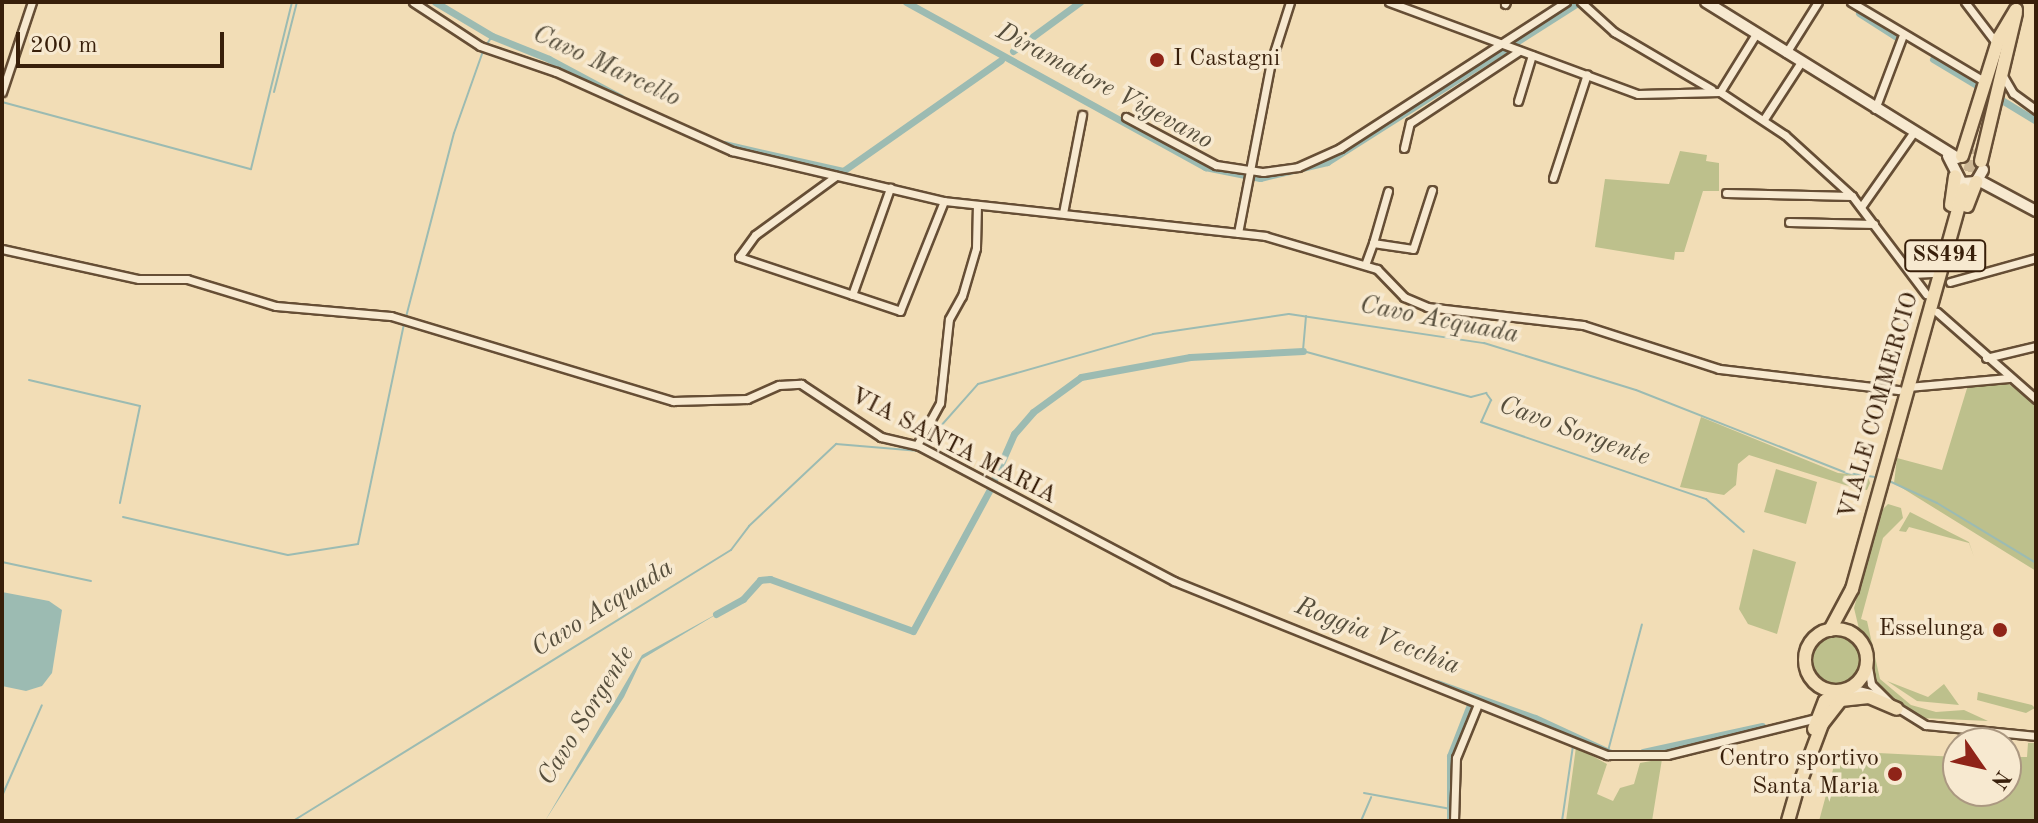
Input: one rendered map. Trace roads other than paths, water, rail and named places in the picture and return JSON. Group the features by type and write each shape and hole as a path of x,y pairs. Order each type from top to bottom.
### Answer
{"main road":[{"path":"1706,2 2036,211"},
{"path":"1904,389 1955,162 1997,44 2018,6"},
{"path":"1904,389 1937,312 2003,76 2018,6"},
{"name":"SS494","path":"1976,172 2018,6"},
{"path":"1955,162 1962,183 1976,172"},
{"name":"VIALE COMMERCIO","path":"1817,718 1812,679 1806,664 1809,647 1830,630 1852,589 1904,389 1976,172"},
{"name":"VIALE COMMERCIO","path":"1788,821 1817,718 1825,701 1862,677 1867,661 1855,636 1852,589"},
{"path":"1830,630 1855,636"},
{"path":"1812,679 1845,689"},
{"path":"1797,791 1822,724 1841,700 1869,697 1895,706"}],"street":[{"path":"2,92 32,2"},
{"path":"413,2 480,46 556,72 702,141 836,176 944,201 1238,233 1365,265 1386,276 1404,297 1427,307 1583,325 1719,369 1904,389 2009,378"},
{"path":"1238,233 1247,175 1290,2"},
{"path":"1389,2 1638,94 1711,89"},
{"path":"1126,117 1207,161 1247,175 1286,169 1330,154 1566,2"},
{"path":"1786,53 1818,2"},
{"path":"1851,2 1986,82"},
{"path":"1965,2 1997,44"},
{"path":"1582,4 1614,32 1764,119 1852,196 1926,294"},
{"path":"1720,92 1756,34"},
{"path":"1875,109 1903,35"},
{"path":"1404,148 1410,123 1516,50"},
{"path":"1518,101 1532,55"},
{"path":"1764,119 1801,62"},
{"path":"1553,178 1587,74"},
{"path":"2003,76 2013,93 2036,110"},
{"path":"1998,94 2013,93"},
{"path":"1063,213 1082,115"},
{"path":"1861,207 1913,133"},
{"path":"836,176 755,235 739,257 900,311 905,307 944,201"},
{"path":"852,295 890,188"},
{"path":"1373,243 1413,249 1432,190"},
{"path":"1365,265 1388,191"},
{"path":"1726,193 1852,196"},
{"path":"917,445 940,403 949,319 962,296 976,248 977,205"},
{"path":"1789,222 1874,224"},
{"name":"VIA SANTA MARIA","path":"2,249 139,279 187,279 276,306 391,316 673,401 747,399 779,385 801,384 881,437 917,445 1174,581 1607,755 1645,757 1817,718"},
{"path":"1950,282 2036,258"},
{"path":"1911,273 1923,277 1932,273"},
{"path":"1937,312 2036,399"},
{"path":"1986,358 2036,346"},
{"path":"1867,661 1871,684 1895,706"},
{"path":"1845,689 1867,689 1926,725 2036,736"},
{"path":"1454,821 1456,758 1473,702"}],"water":[{"path":"2,592 49,601 62,610 52,673 42,686 26,691 2,686"},
{"path":"722,611 642,659 624,697 545,821 642,655"}],"waterway":[{"path":"2,102 251,169 292,2"},
{"path":"274,92 297,2"},
{"name":"Cavo Marcello","path":"435,2 492,36 549,59 620,97"},
{"name":"Diramatore Vigevano","path":"906,2 1205,167 1260,178 1327,162 1579,2"},
{"name":"Cavo Marcello","path":"1013,51 1080,2"},
{"name":"Cavo Marcello","path":"1859,13 1898,38"},
{"path":"487,44 492,36"},
{"path":"406,317 454,133 483,51"},
{"name":"Cavo Marcello","path":"1933,59 1978,86"},
{"name":"Cavo Marcello","path":"724,144 843,171 1001,60"},
{"name":"Cavo Marcello","path":"2000,99 2036,121"},
{"name":"Cavo Acquada","path":"924,445 978,384 1153,334 1289,314 1484,343 1636,390 1847,473 1877,477"},
{"name":"Cavo Sorgente","path":"1306,316 1303,351 1471,397 1486,393 1491,400 1481,422 1706,499 1744,532"},
{"path":"123,517 288,555 358,544 404,324"},
{"name":"Cavo Sorgente","path":"992,484 1014,434 1033,412 1081,377 1190,357 1303,351"},
{"path":"29,380 140,406 120,503"},
{"name":"Cavo Acquada","path":"293,821 731,550 749,526 836,444 920,451"},
{"name":"Cavo Acquada","path":"1887,480 1937,503 2036,563"},
{"name":"Cavo Sorgente","path":"716,614 743,599 760,580 770,579 913,631 990,489"},
{"path":"2,562 91,581"},
{"path":"1608,751 1642,624"},
{"name":"Roggia Vecchia","path":"1437,683 1535,718 1611,753"},
{"path":"1450,821 1450,756 1473,697"},
{"path":"2,796 42,705"},
{"name":"Roggia Vecchia","path":"1643,752 1762,726"},
{"path":"1562,821 1573,746"},
{"path":"1364,793 1450,809"},
{"path":"1361,821 1371,797"}],"tunnel":[{"path":"1964,189 1975,150"}],"place":[{"name":"I Castagni","path":"1157,60"},
{"name":"Esselunga","path":"2000,630"},
{"name":"Centro sportivo Santa Maria","path":"1895,774"}]}
